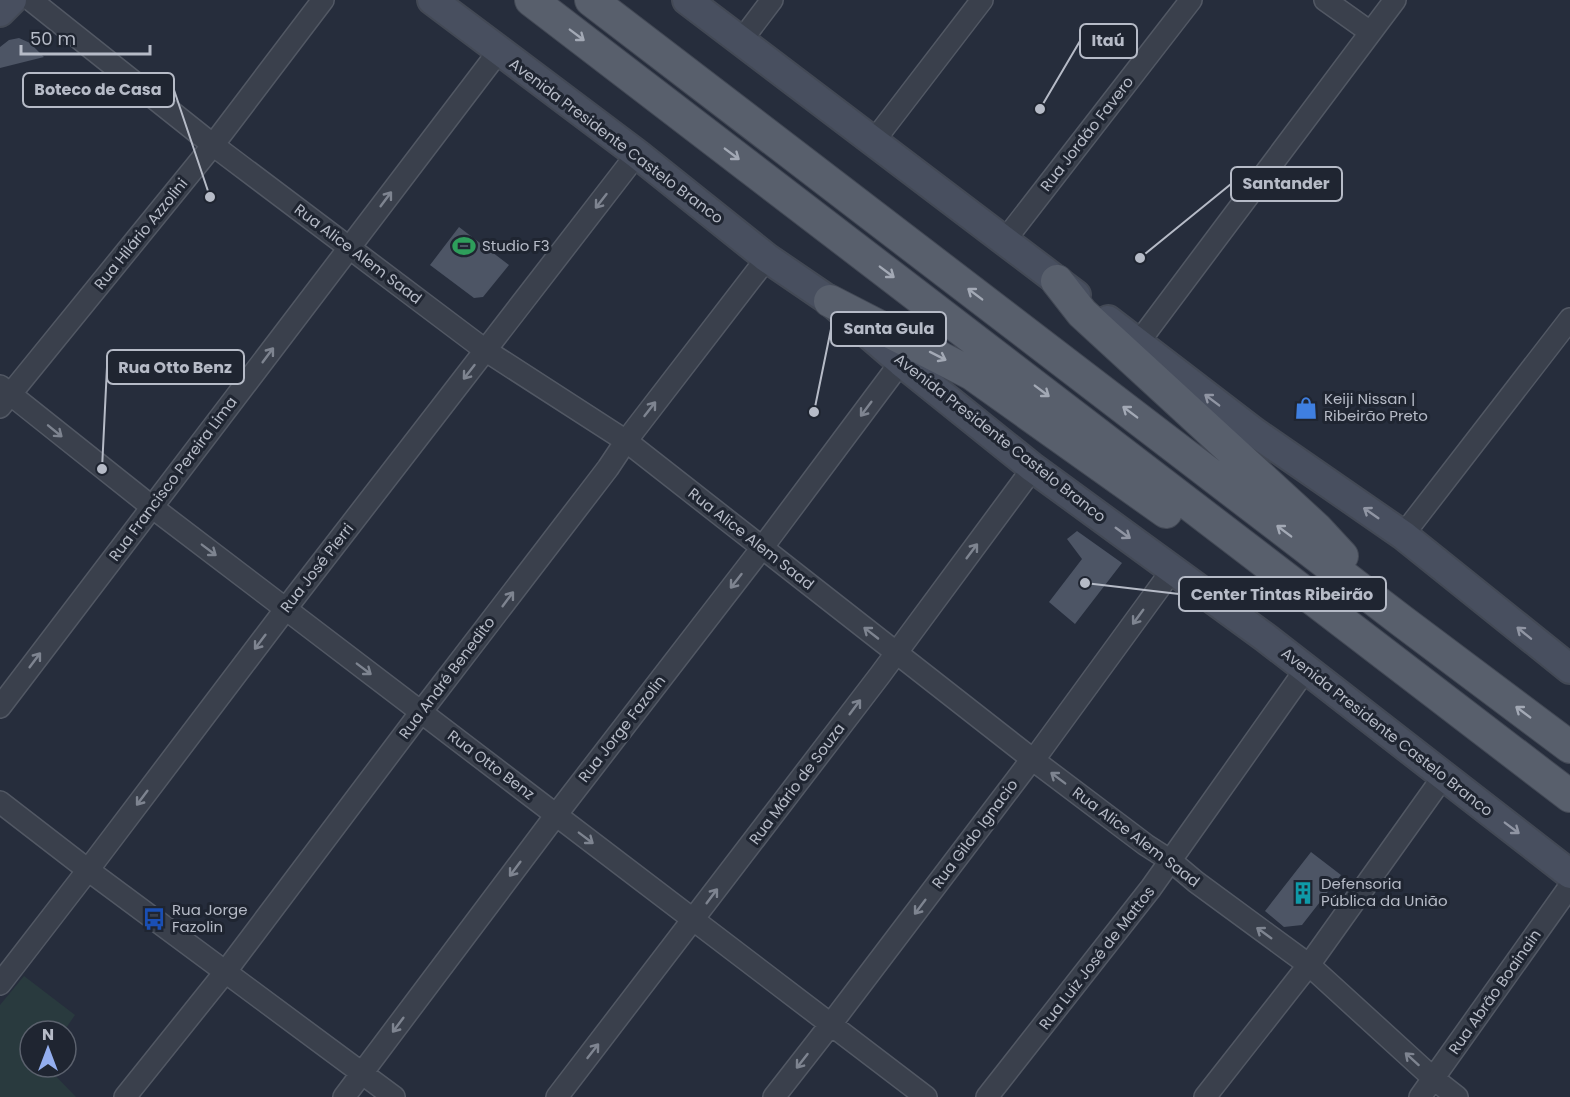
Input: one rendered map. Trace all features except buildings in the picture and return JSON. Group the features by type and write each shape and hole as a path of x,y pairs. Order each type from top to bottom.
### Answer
{"main road":[{"path":"0,12 12,0"},
{"name":"Avenida Presidente Castelo Branco","path":"432,0 637,154 767,258 830,301 901,362 1033,468 1306,669 1570,873"},
{"path":"531,0 1570,796"},
{"path":"591,0 1570,747"},
{"path":"687,0 1005,240 1254,432 1403,535 1570,669"},
{"path":"1057,281 1082,313 1317,529 1402,621"},
{"path":"830,301 972,374 1248,571 1413,675"}],"street":[{"name":"Rua Alice Alem Saad","path":"31,0 213,145 485,350 626,441 1032,759 1309,965 1434,1079 1457,1097"},
{"name":"Rua Hilário Azzolini","path":"3,396 213,145 323,0"},
{"path":"741,41 772,0"},
{"path":"873,142 982,0"},
{"name":"Rua Jordão Favero","path":"1005,240 1191,0"},
{"path":"1325,0 1370,32"},
{"path":"1138,343 1395,0"},
{"name":"Rua Francisco Pereira Lima","path":"0,707 499,51"},
{"name":"Rua José Pierri","path":"0,984 285,608 637,154"},
{"name":"Rua André Benedito","path":"125,1097 226,971 767,258"},
{"path":"1403,535 1570,319"},
{"name":"Rua Jorge Fazolin","path":"344,1097 901,362"},
{"name":"Rua Otto Benz","path":"3,396 926,1097"},
{"name":"Rua Mário de Souza","path":"557,1097 694,920 1033,468"},
{"name":"Rua Gildo Ignacio","path":"774,1097 1038,754 1173,569"},
{"name":"Rua Luiz José de Mattos","path":"987,1097 1171,861 1306,669"},
{"path":"1205,1097 1309,965 1443,777"},
{"path":"0,802 394,1097"},
{"name":"Rua Abrão Boainain","path":"1420,1097 1570,886"}],"shaded area":[{"path":"24,976 75,1015 72,1019 18,1019 18,1079 59,1079 76,1097 0,1097 0,1005"}],"place":[{"name":"Itaú","path":"1040,109"},
{"name":"Boteco de Casa","path":"210,197"},
{"name":"Studio F3","path":"464,246"},
{"name":"Santander","path":"1140,258"},
{"name":"Keiji Nissan | Ribeirão Preto","path":"1306,408"},
{"name":"Santa Gula","path":"814,412"},
{"name":"Rua Otto Benz","path":"102,469"},
{"name":"Center Tintas Ribeirão","path":"1085,583"},
{"name":"Defensoria Pública da União","path":"1303,893"},
{"name":"Rua Jorge Fazolin","path":"154,919"}]}
